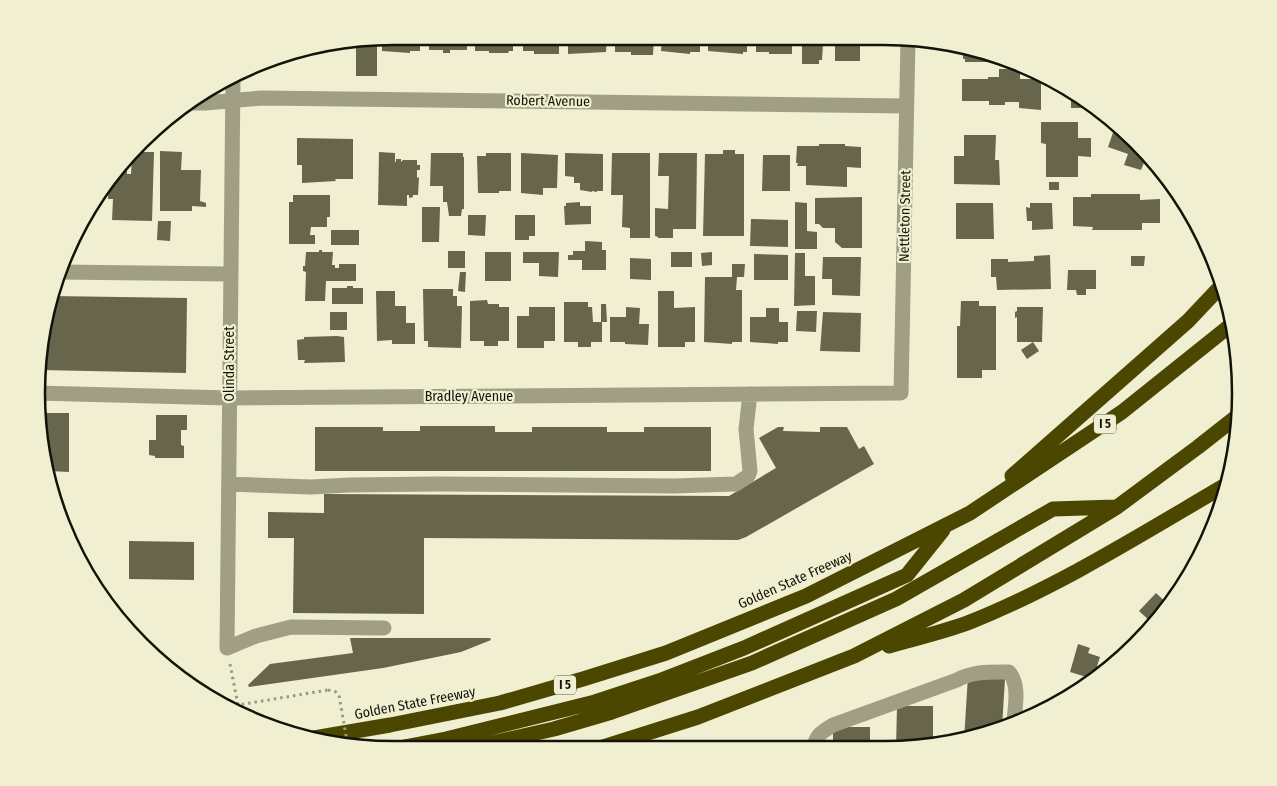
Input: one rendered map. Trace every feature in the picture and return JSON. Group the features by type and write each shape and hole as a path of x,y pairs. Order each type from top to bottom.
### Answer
{"highway":[{"path":"970,513 1188,322 1217,291"},
{"name":"Golden State Freeway","path":"331,735 500,703 583,679 666,653 806,596 970,513 1122,412 1226,329"},
{"path":"854,656 964,600 1117,507 1231,421"},
{"path":"622,741 698,717 854,656 969,622 1043,588 1218,489"},
{"path":"501,741 554,729 612,712 752,663 896,598 1053,509 1117,507"},
{"path":"440,741 595,702 659,681 744,648 908,575 947,525"}],"street":[{"name":"Nettleton Street","path":"901,393 908,46"},
{"name":"Olinda Street","path":"227,648 233,84"},
{"name":"Robert Avenue","path":"202,103 261,98 906,106"},
{"path":"66,272 230,274"},
{"name":"Bradley Avenue","path":"45,393 229,398 901,393"},
{"path":"229,484 312,487 392,484 673,486 736,484 748,476 750,471 746,429 750,394"},
{"path":"227,648 256,636 291,627 384,628"},
{"path":"815,741 820,734 833,725 957,680 967,674 1009,672 1014,678 1015,684 1014,716"}],"path":[{"path":"227,648 238,704 328,690 336,692 339,696 346,738"}],"building":[{"path":"382,45 420,45 420,51 410,51 410,53 382,51"},
{"path":"429,45 467,45 467,50 450,50 450,53 443,53 443,50 429,50"},
{"path":"475,45 513,45 513,51 508,53 475,51"},
{"path":"523,45 559,45 559,54 534,54 534,51 523,51"},
{"path":"568,45 606,45 606,52 568,54"},
{"path":"615,45 654,45 653,55 631,55 631,52 615,52"},
{"path":"661,45 700,45 700,52 690,52 690,54 661,51"},
{"path":"708,45 747,45 747,52 743,52 743,54 708,51"},
{"path":"756,45 792,45 792,54 756,52"},
{"path":"802,45 823,45 822,60 819,60 819,64 802,64"},
{"path":"835,45 863,45 860,46 860,61 835,61"},
{"path":"377,46 377,76 356,76 356,47"},
{"path":"963,54 992,62 965,62 965,59 963,59"},
{"path":"999,69 1012,69 1020,72 1020,79 1034,79 1041,83 1041,110 1019,108 1019,102 1005,102 1005,105 989,105 989,101 962,101 962,79 999,77"},
{"path":"1071,100 1083,108 1071,108"},
{"path":"1041,122 1078,122 1078,138 1091,138 1091,157 1078,156 1078,177 1046,177 1046,144 1041,143"},
{"path":"1113,131 1144,162 1141,170 1124,165 1128,154 1108,147"},
{"path":"964,135 996,135 995,160 999,160 1000,185 954,184 954,156 964,156"},
{"path":"297,138 353,139 353,179 302,183 302,165 297,165"},
{"path":"819,144 845,144 845,146 861,147 861,168 847,167 847,187 806,185 806,166 797,166 798,163 796,163 797,146 819,146"},
{"path":"723,150 735,150 735,154 744,154 744,236 703,236 705,154 723,154"},
{"path":"160,151 182,152 181,170 201,170 200,201 206,203 206,207 192,206 192,211 160,211"},
{"path":"142,152 154,152 152,221 112,220 113,199 108,199 108,194 126,170 127,174 131,174 132,163"},
{"path":"379,152 395,153 395,162 396,159 401,159 401,162 403,160 417,160 417,165 420,165 420,170 417,170 417,178 419,177 418,195 413,195 413,197 409,198 409,195 407,195 407,206 378,205"},
{"path":"431,153 463,153 464,209 462,209 461,216 449,216 447,202 443,202 443,186 430,186"},
{"path":"486,153 511,153 511,191 478,193 477,156 486,156"},
{"path":"521,153 558,155 557,188 543,188 543,195 521,193"},
{"path":"565,153 603,154 603,191 580,190 580,183 574,183 574,177 565,176"},
{"path":"612,153 650,153 650,238 630,238 630,228 622,227 623,195 611,195"},
{"path":"659,153 697,153 696,229 673,229 673,238 658,238 655,236 655,208 668,209 669,176 658,176"},
{"path":"763,155 790,155 790,191 762,191"},
{"path":"1049,182 1059,182 1059,190 1049,190"},
{"path":"1091,194 1140,194 1140,200 1160,199 1160,223 1142,223 1142,230 1092,230 1093,227 1073,226 1073,197 1091,197"},
{"path":"293,195 330,195 330,217 327,217 327,227 311,227 310,235 315,235 315,244 289,244 289,202 293,202"},
{"path":"862,197 862,248 842,248 835,242 835,228 823,228 819,224 815,224 815,198"},
{"path":"580,202 580,206 591,206 591,224 565,225 564,206 566,206 566,203"},
{"path":"795,202 807,203 807,231 817,232 817,249 795,249"},
{"path":"956,203 993,203 994,239 956,239"},
{"path":"1030,203 1052,203 1053,229 1032,230 1032,221 1027,221 1026,207 1030,208"},
{"path":"422,207 440,207 439,242 422,242"},
{"path":"468,215 486,215 485,236 468,235"},
{"path":"515,215 535,215 535,236 529,236 529,240 515,240"},
{"path":"751,219 788,220 788,247 750,246"},
{"path":"158,221 171,221 170,241 157,240"},
{"path":"331,230 359,230 359,245 331,245"},
{"path":"585,241 602,242 602,250 606,250 606,270 582,270 582,260 568,260 568,255 573,255 573,251 585,251"},
{"path":"319,250 322,250 322,252 333,252 332,265 335,265 335,268 339,268 339,264 356,264 356,281 326,281 325,301 305,301 306,272 303,271 303,266 305,266 306,252 319,252"},
{"path":"448,251 465,251 465,268 448,268"},
{"path":"485,252 511,252 511,281 485,281"},
{"path":"523,252 559,252 558,277 539,276 539,263 523,263"},
{"path":"671,252 692,252 692,267 671,267"},
{"path":"712,252 712,265 702,266 701,253"},
{"path":"795,253 805,253 805,276 815,276 815,305 794,306"},
{"path":"754,254 788,255 788,280 754,280"},
{"path":"1050,255 1051,289 997,290 996,277 991,277 991,259 1008,259 1008,262 1034,261 1034,256"},
{"path":"1131,256 1145,256 1144,266 1131,266"},
{"path":"823,257 861,257 860,296 832,295 832,279 822,279"},
{"path":"630,258 651,259 651,280 630,279"},
{"path":"732,264 745,264 744,277 737,277 736,290 742,290 742,342 732,342 732,344 704,342 705,277 732,277"},
{"path":"1068,270 1096,270 1096,289 1086,289 1086,295 1077,295 1076,290 1067,290"},
{"path":"460,272 466,272 465,292 458,291"},
{"path":"347,286 363,288 363,304 332,304 332,288 347,288"},
{"path":"423,289 453,289 453,296 457,296 457,306 462,306 461,348 428,347 428,341 424,341"},
{"path":"376,291 395,291 395,306 406,306 406,323 415,323 415,344 392,344 392,340 377,341"},
{"path":"658,291 674,291 674,308 695,307 695,342 685,342 685,347 658,347"},
{"path":"59,296 187,298 186,373 46,370 52,325"},
{"path":"487,300 488,304 499,304 499,307 509,307 509,341 498,341 498,346 484,346 484,341 470,341 470,301"},
{"path":"961,301 979,301 979,306 996,306 996,370 982,370 982,378 957,378 957,326 960,326"},
{"path":"564,302 588,302 588,307 592,307 593,322 601,322 601,304 606,304 607,322 602,322 602,342 591,342 591,347 578,347 578,342 564,342"},
{"path":"529,307 555,307 555,341 544,341 544,348 517,348 517,316 529,316"},
{"path":"626,307 640,308 639,324 649,324 648,345 610,342 610,317 626,317"},
{"path":"1017,307 1043,307 1042,342 1017,342 1017,317 1015,318 1015,312"},
{"path":"766,308 779,308 779,322 788,322 788,342 778,342 778,344 750,342 750,317 766,317"},
{"path":"797,311 817,311 816,332 796,331"},
{"path":"330,312 347,312 347,330 330,330"},
{"path":"823,312 861,313 860,352 820,351"},
{"path":"304,337 344,337 345,362 304,363 305,360 298,360 297,340 304,339"},
{"path":"1033,342 1039,351 1027,359 1021,350"},
{"path":"46,413 69,413 69,472 54,471"},
{"path":"156,415 187,415 187,430 181,430 181,445 184,446 184,458 155,458 155,456 149,455 149,440 156,440"},
{"path":"420,426 495,426 495,432 532,432 532,427 607,427 607,432 644,432 644,427 711,427 711,471 315,471 315,427 383,427 383,431 420,431"},
{"path":"778,427 784,427 783,431 820,432 820,427 847,427 859,449 864,446 874,464 738,540 424,538 424,614 293,613 294,538 268,538 268,512 324,513 324,494 729,496 776,468 759,438"},
{"path":"129,541 194,542 194,580 129,579"},
{"path":"1156,593 1163,600 1148,619 1139,611"},
{"path":"350,638 490,638 491,640 461,652 383,668 249,687 248,685 270,664 353,653"},
{"path":"1078,644 1090,648 1088,653 1100,657 1096,669 1085,677 1070,672"},
{"path":"968,676 1005,679 1002,721 965,731"},
{"path":"897,706 933,706 933,737 896,740"},
{"path":"833,727 870,727 870,741 833,741"}]}
